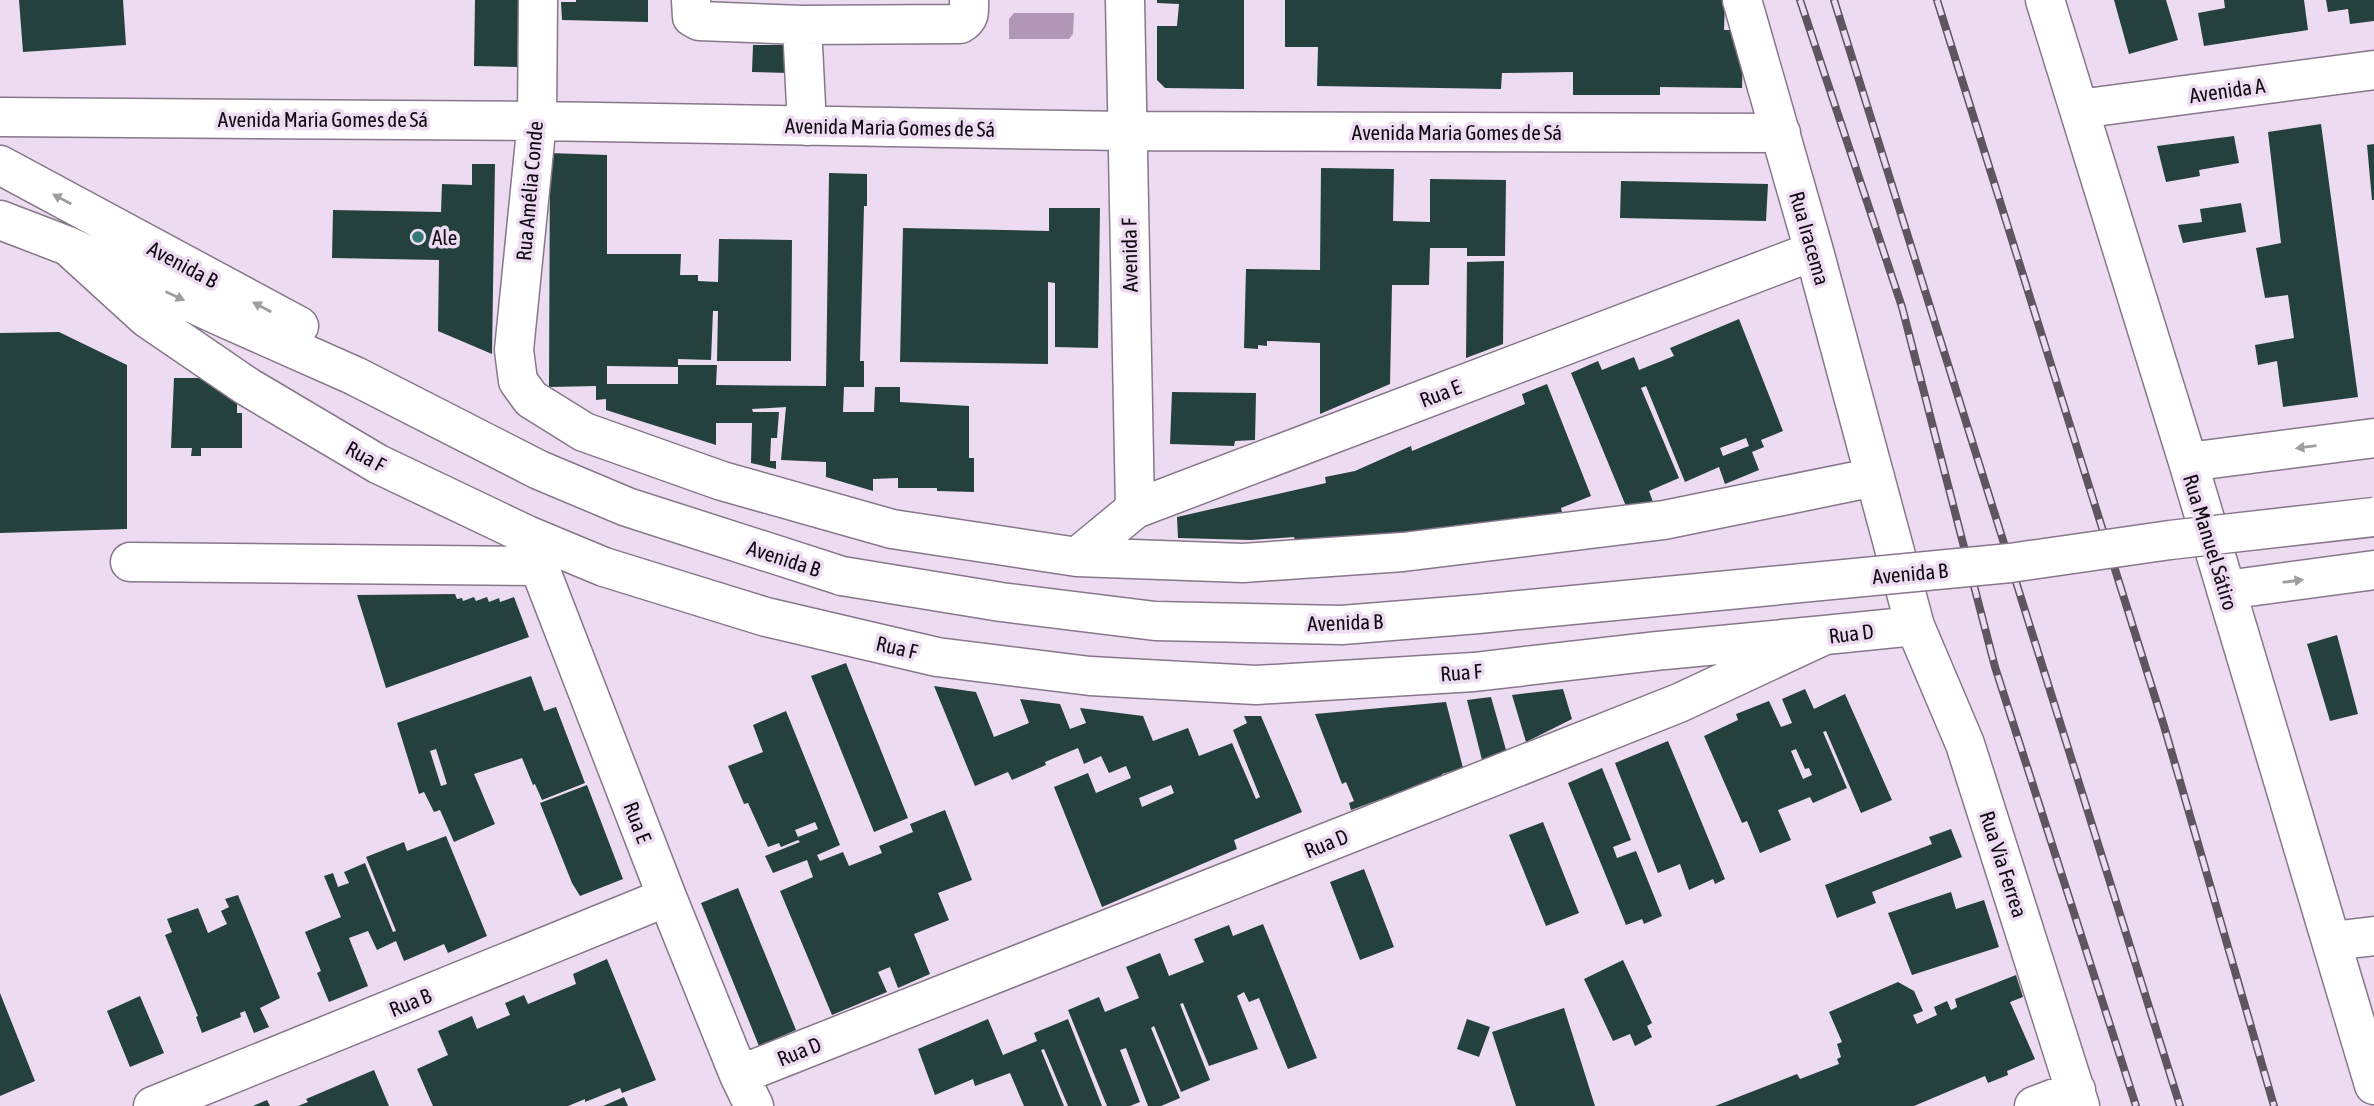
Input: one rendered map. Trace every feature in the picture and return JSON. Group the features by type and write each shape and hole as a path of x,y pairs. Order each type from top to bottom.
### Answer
{"street":[{"name":"Rua Amélia Conde","path":"538,0 537,121 514,350 517,381 531,399 584,432 722,481 892,529 1077,556"},
{"path":"691,0 692,17 699,21 802,25 960,24 967,20 970,13 969,0"},
{"name":"Avenida F","path":"1125,0 1125,131 1135,509"},
{"name":"Rua Iracema","path":"1742,0 1814,251 1915,626"},
{"name":"Rua Manuel Sátiro","path":"2045,0 2188,462 2374,1085"},
{"path":"802,25 807,126"},
{"name":"Avenida A","path":"2079,109 2374,70"},
{"name":"Avenida Maria Gomes de Sá","path":"0,117 537,121 1125,131 1781,133"},
{"name":"Avenida B","path":"0,165 318,337 355,376"},
{"name":"Avenida B","path":"0,220 68,246 355,376 539,470 627,507 842,576 1000,602 1155,621 1342,625 2010,563 2170,540 2374,517"},
{"name":"Rua F","path":"68,246 147,318 248,387 532,551"},
{"name":"Rua E","path":"1077,556 1135,509 1814,251"},
{"path":"2188,462 2374,438"},
{"path":"1077,556 1243,563 1402,552 1664,520 1875,477"},
{"name":"Rua E","path":"532,551 746,1091"},
{"name":"Rua F","path":"130,562 532,551 604,567 766,617 937,657 1090,676 1256,685 1474,672 1825,635"},
{"path":"2226,590 2374,570"},
{"name":"Rua D","path":"746,1091 1679,703 1825,635 1915,626"},
{"name":"Rua Via Ferrea","path":"1915,626 1965,744 2078,1098"},
{"name":"Rua B","path":"153,1106 667,897"},
{"path":"2332,941 2374,936"},
{"path":"2034,1106 2078,1098"}],"shaded area":[{"path":"1014,13 1074,13 1073,34 1069,39 1009,39 1009,19"}],"building":[{"path":"19,0 123,0 126,45 23,52"},
{"path":"475,0 519,0 517,67 474,66"},
{"path":"648,0 648,22 562,20 561,2"},
{"path":"1157,0 1244,0 1244,89 1165,88 1157,80 1157,26 1177,26 1179,4 1157,3"},
{"path":"1285,0 1725,0 1724,30 1735,30 1743,44 1742,88 1660,87 1660,95 1573,95 1573,72 1502,73 1501,89 1317,86 1318,47 1285,47"},
{"path":"2114,0 2166,0 2178,40 2129,54"},
{"path":"2224,0 2304,0 2308,30 2204,46 2198,13 2225,8"},
{"path":"2326,0 2374,0 2374,21 2350,24 2348,9 2328,12"},
{"path":"753,45 788,45 788,73 752,72"},
{"path":"2321,124 2358,397 2283,407 2277,361 2258,365 2255,345 2294,338 2288,295 2265,298 2256,248 2281,243 2268,132"},
{"path":"2234,136 2239,163 2199,170 2200,176 2166,182 2157,146"},
{"path":"2374,144 2374,200 2372,200 2367,145"},
{"path":"550,153 607,155 607,254 681,254 680,275 698,275 698,281 718,282 719,239 792,240 791,361 717,361 718,311 713,311 711,360 678,359 678,365 717,365 716,385 826,386 829,173 867,174 860,361 864,361 864,387 844,387 843,412 874,412 875,387 900,387 900,402 969,406 969,458 974,458 974,492 898,488 898,478 873,479 873,491 826,477 826,462 781,460 786,407 752,409 753,412 779,412 777,438 771,438 770,461 776,461 776,469 751,463 752,423 716,423 716,445 606,410 606,399 596,400 596,386 549,387","holes":["607,366 678,367 678,384 607,384"]},
{"path":"472,164 495,164 492,354 438,331 439,260 332,258 333,210 441,212 442,184 472,185"},
{"path":"1321,168 1394,169 1393,221 1430,222 1430,179 1506,180 1505,256 1467,256 1467,248 1430,248 1429,285 1392,285 1390,384 1320,414 1320,343 1267,341 1267,346 1258,345 1258,349 1244,348 1246,269 1320,270"},
{"path":"1621,181 1768,184 1766,221 1620,218"},
{"path":"2241,203 2246,232 2183,243 2178,225 2202,222 2200,209"},
{"path":"1049,208 1100,208 1098,348 1055,347 1055,283 1048,282 1048,364 900,362 903,228 1049,231"},
{"path":"1504,261 1503,344 1466,358 1467,262"},
{"path":"1739,319 1783,431 1761,440 1764,447 1752,452 1759,470 1725,484 1719,467 1685,482 1646,386 1641,388 1679,478 1649,491 1653,502 1628,511 1571,373 1598,361 1602,370 1634,357 1639,370 1674,356 1670,348","holes":["1746,438 1749,446 1723,456 1720,448"]},
{"path":"59,332 127,365 127,529 0,533 0,333"},
{"path":"174,378 207,378 237,393 237,413 242,413 242,448 201,448 201,456 191,456 192,448 171,448"},
{"path":"1547,384 1591,496 1561,508 1562,512 1468,529 1295,541 1294,537 1251,540 1178,538 1177,517 1326,483 1325,477 1355,471 1411,446 1412,451 1525,404 1522,394"},
{"path":"1172,392 1256,393 1255,440 1235,441 1234,446 1170,444"},
{"path":"455,594 457,599 462,598 463,601 474,597 476,601 487,597 489,602 499,598 500,602 514,597 529,637 386,688 357,595"},
{"path":"2337,635 2358,714 2330,721 2307,644"},
{"path":"846,663 908,818 874,832 811,676"},
{"path":"531,676 544,711 556,707 585,783 542,800 522,758 474,774 495,824 454,842 440,810 434,812 424,792 419,794 397,723","holes":["436,749 447,784 441,786 430,751"]},
{"path":"934,686 976,692 994,737 1029,723 1020,699 1060,704 1070,729 1086,723 1080,708 1143,716 1153,741 1188,728 1199,756 1232,743 1256,799 1260,797 1233,730 1247,723 1244,716 1261,716 1302,812 1234,840 1237,849 1102,907 1054,787 1088,773 1096,793 1131,778 1126,766 1109,773 1101,756 1084,764 1078,748 1012,780 1008,772 975,786","holes":["1171,785 1174,793 1142,807 1139,798"]},
{"path":"1563,689 1572,719 1526,742 1512,695"},
{"path":"1805,689 1814,709 1845,694 1892,800 1861,813 1826,731 1823,732 1847,788 1813,803 1810,797 1778,810 1791,840 1760,853 1747,821 1742,823 1704,736 1738,720 1736,714 1769,701 1781,727 1792,723 1782,699","holes":["1796,749 1805,769 1809,768 1812,775 1803,779 1791,751"]},
{"path":"1491,697 1506,750 1482,760 1467,700"},
{"path":"1446,702 1463,768 1442,774 1443,780 1418,788 1417,786 1351,810 1349,803 1354,801 1346,782 1342,784 1315,714"},
{"path":"786,711 840,845 817,855 820,861 843,852 849,866 882,853 879,846 913,832 910,824 945,810 972,880 938,893 949,920 914,934 930,974 898,988 890,967 878,972 887,992 832,1015 780,891 813,877 807,860 773,873 765,856 800,842 798,840 781,847 779,843 768,847 748,803 744,804 728,766 763,752 753,725","holes":["815,822 818,829 798,837 795,830"]},
{"path":"1668,741 1725,879 1715,884 1713,879 1689,890 1680,864 1658,873 1615,763"},
{"path":"1602,768 1631,840 1613,847 1617,858 1636,851 1662,916 1644,924 1642,919 1626,925 1568,783"},
{"path":"587,785 623,879 580,896 572,883 540,803"},
{"path":"1543,822 1579,913 1546,926 1509,835"},
{"path":"1951,829 1962,857 1872,892 1876,903 1837,918 1825,885 1932,844 1929,837"},
{"path":"446,836 487,936 448,953 444,944 404,961 396,941 377,950 368,931 349,938 368,986 329,1002 317,973 321,971 305,932 341,917 324,876 333,873 338,887 349,883 344,872 365,863 393,932 396,931 366,857 404,842 407,851"},
{"path":"1364,869 1394,947 1360,960 1330,882"},
{"path":"738,888 796,1030 759,1046 701,903"},
{"path":"1951,892 1956,909 1984,900 1999,947 1912,975 1888,913"},
{"path":"238,895 280,998 260,1008 269,1027 254,1033 245,1011 240,1013 241,1017 202,1033 196,1017 198,1016 165,935 172,932 167,919 198,908 208,933 227,924 221,911 229,907 225,899"},
{"path":"1263,924 1317,1058 1288,1069 1259,998 1249,1002 1244,992 1237,996 1258,1049 1209,1066 1183,1003 1180,1004 1210,1080 1181,1092 1154,1026 1151,1028 1180,1098 1161,1106 1148,1106 1126,1048 1120,1050 1140,1102 1130,1106 1107,1106 1068,1010 1099,997 1105,1012 1139,998 1126,967 1160,953 1169,976 1204,962 1194,939 1229,925 1233,936"},
{"path":"607,959 656,1080 622,1093 620,1088 568,1106 433,1106 417,1069 448,1055 438,1031 472,1016 477,1029 510,1015 505,1003 524,995 528,1004 576,984 573,974"},
{"path":"1623,960 1652,1023 1647,1026 1652,1037 1635,1046 1630,1034 1613,1041 1584,979"},
{"path":"2016,975 2023,997 2010,1002 2035,1059 2007,1071 2008,1075 1988,1083 1985,1076 1914,1106 1715,1106 1797,1074 1800,1079 1839,1064 1837,1059 1841,1057 1837,1044 1842,1042 1829,1012 1898,982 1914,991 1923,1011 1913,1015 1917,1024 1937,1015 1934,1007 1947,1001 1951,1010 1957,1007 1955,999"},
{"path":"0,993 35,1081 0,1096"},
{"path":"140,996 164,1053 130,1067 107,1011"},
{"path":"1564,1008 1595,1106 1516,1106 1492,1032"},
{"path":"988,1019 1003,1055 1037,1041 1034,1033 1068,1019 1102,1106 1068,1106 1044,1049 1041,1050 1064,1106 1024,1106 1010,1073 975,1086 973,1079 935,1095 918,1049"},
{"path":"1467,1019 1490,1027 1479,1057 1457,1049"},
{"path":"374,1070 389,1106 298,1106 308,1102 306,1099"},
{"path":"624,1097 628,1106 603,1106"},
{"path":"267,1100 270,1106 253,1106"}],"railway":[{"path":"1800,0 1902,307 1995,667 2136,1106"},
{"path":"1834,0 2180,1106"},
{"path":"1937,0 2164,726 2274,1106"}],"place":[{"name":"Ale","path":"418,237"}]}
